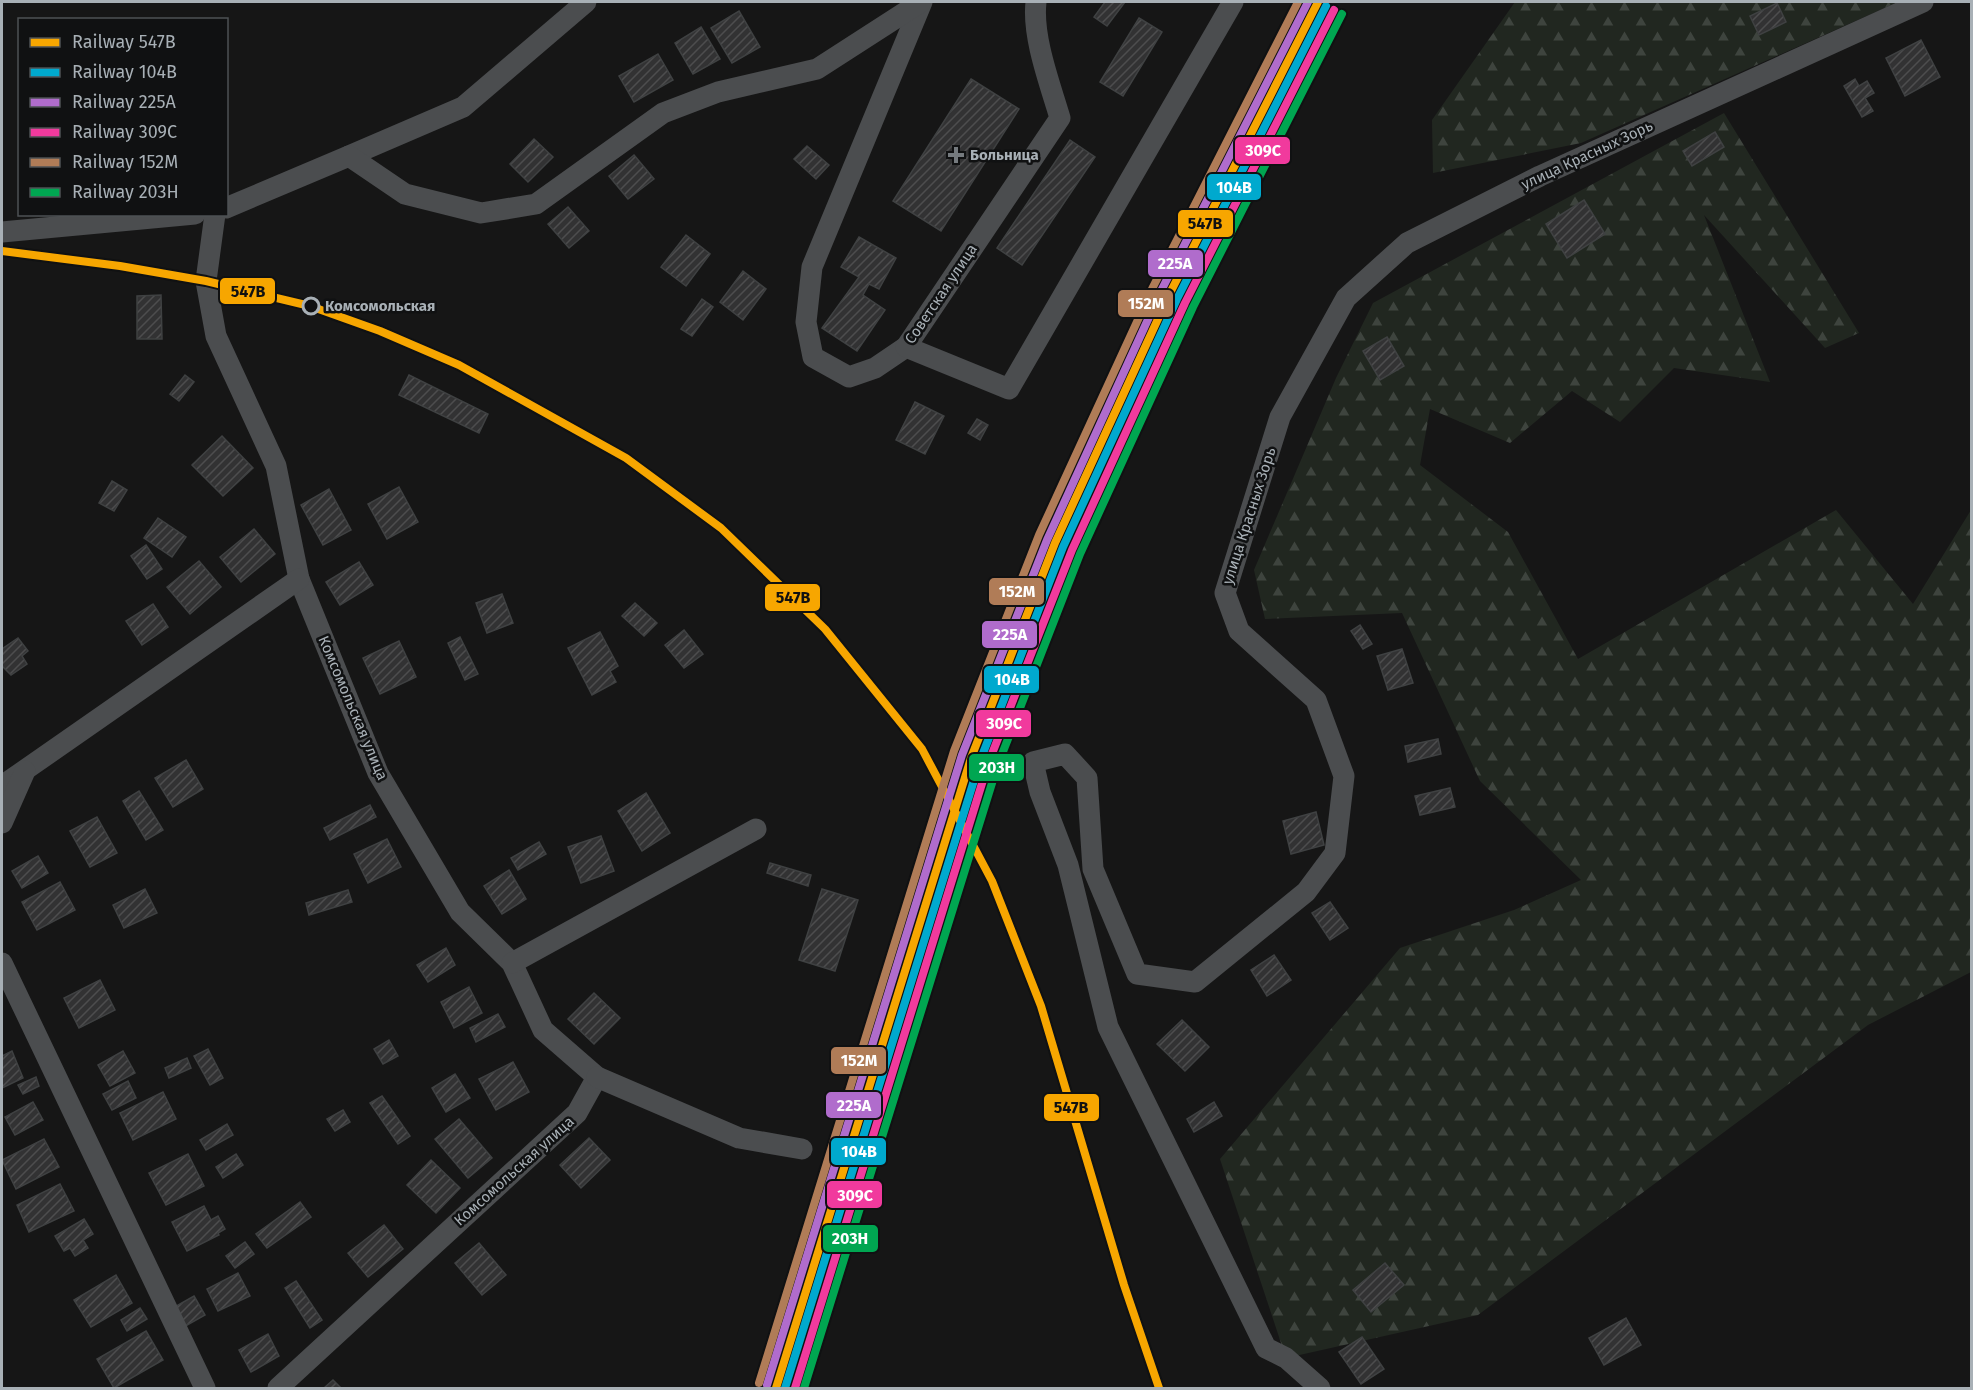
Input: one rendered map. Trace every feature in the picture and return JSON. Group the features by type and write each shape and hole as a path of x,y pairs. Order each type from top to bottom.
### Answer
{"street":[{"path":"228,207 463,108 586,2"},
{"path":"349,156 405,194 482,213 536,204 663,113 718,92 817,69 921,2"},
{"name":"Советская улица","path":"921,2 812,267 806,322 813,357 849,377 875,368 906,347 1060,118 1044,62 1035,11 1036,2"},
{"path":"906,347 1009,389 1233,2"},
{"name":"улица Красных Зорь","path":"1320,1389 1286,1358 1266,1348 1107,1027 1068,865 1040,792 1033,762 1065,754 1087,778 1093,869 1137,974 1196,982 1306,892 1335,853 1344,776 1316,700 1239,630 1225,593 1281,417 1346,298 1407,243 1540,176 1923,2"},
{"path":"2,232 174,216"},
{"name":"Комсомольская улица","path":"215,216 206,281 216,336 276,466 299,579 378,773 460,912 512,963 543,1030 597,1077 578,1113 278,1389"},
{"path":"2,786 299,579"},
{"path":"2,823 25,771"},
{"path":"512,963 756,829"},
{"path":"2,963 205,1389"},
{"path":"597,1077 739,1138 801,1149"}],"green space":[{"path":"1515,2 1898,2 1581,143 1433,173 1432,120"},
{"path":"1724,113 1859,333 1825,348 1704,215 1770,382 1674,368 1620,422 1572,391 1510,443 1430,409 1420,465 1508,532 1578,659 1836,510 1913,604 1971,510 1971,972 1868,1025 1478,1315 1286,1358 1220,1159 1400,948 1514,910 1581,880 1480,781 1402,613 1265,619 1254,570 1336,378 1373,303"}],"building":[{"path":"1105,2 1125,2 1107,26 1094,17"},
{"path":"1777,3 1786,22 1759,35 1750,16"},
{"path":"739,11 760,47 732,63 711,28"},
{"path":"1139,18 1162,32 1123,96 1100,82"},
{"path":"701,27 720,59 693,74 675,43"},
{"path":"1921,40 1940,77 1905,96 1886,58"},
{"path":"658,54 673,80 634,102 619,76"},
{"name":"Больница","path":"971,79 1019,109 941,231 893,201"},
{"path":"1855,79 1859,86 1867,81 1874,93 1865,98 1873,111 1862,117 1844,86"},
{"path":"1715,132 1724,147 1692,166 1683,151"},
{"path":"534,139 553,157 528,182 510,164"},
{"path":"1070,140 1095,157 1022,265 997,248"},
{"path":"807,146 829,165 816,179 794,159"},
{"path":"634,155 654,179 628,199 609,176"},
{"path":"1584,200 1605,234 1567,258 1546,224"},
{"path":"568,207 589,231 569,248 548,224"},
{"path":"686,235 710,254 686,286 661,267"},
{"path":"859,237 896,258 879,289 869,284 863,295 885,310 857,351 822,328 859,277 841,267"},
{"path":"743,271 766,289 743,320 720,302"},
{"path":"161,295 162,339 137,339 137,296"},
{"path":"702,299 713,307 692,336 681,329"},
{"path":"1387,337 1404,366 1380,380 1363,351"},
{"path":"185,375 194,382 179,401 170,394"},
{"path":"409,375 488,414 479,433 399,395"},
{"path":"915,402 944,416 925,454 896,440"},
{"path":"977,419 988,425 980,440 968,433"},
{"path":"222,436 253,468 223,496 192,465"},
{"path":"112,481 127,490 114,511 99,503"},
{"path":"399,487 418,522 387,539 368,504"},
{"path":"329,489 351,530 323,545 301,505"},
{"path":"158,518 186,537 172,557 144,538"},
{"path":"254,529 275,554 241,582 220,557"},
{"path":"146,545 162,569 147,579 131,556"},
{"path":"199,561 221,587 190,614 167,587"},
{"path":"359,562 373,585 340,605 326,582"},
{"path":"502,594 513,623 487,633 476,603"},
{"path":"635,603 657,623 644,636 622,616"},
{"path":"153,604 168,627 142,645 126,621"},
{"path":"1360,625 1372,644 1363,649 1351,631"},
{"path":"684,630 703,654 684,668 665,645"},
{"path":"600,632 618,666 610,671 616,682 592,695 568,648"},
{"path":"460,637 478,674 465,680 448,643"},
{"path":"18,638 28,651 22,656 27,664 11,675 2,666 2,649"},
{"path":"399,641 416,677 380,694 363,658"},
{"path":"1402,649 1413,683 1388,690 1377,656"},
{"path":"1438,739 1441,754 1408,762 1405,746"},
{"path":"186,760 203,789 173,807 155,778"},
{"path":"1450,788 1455,807 1420,815 1415,796"},
{"path":"139,791 163,830 146,840 123,801"},
{"path":"646,793 670,833 642,851 618,811"},
{"path":"370,805 376,817 330,840 324,828"},
{"path":"1316,812 1324,845 1291,854 1283,821"},
{"path":"97,817 117,853 90,867 70,831"},
{"path":"601,836 614,871 581,883 568,847"},
{"path":"387,839 401,867 368,883 354,854"},
{"path":"539,842 546,854 518,870 511,858"},
{"path":"38,856 48,873 22,888 12,871"},
{"path":"770,863 811,875 808,886 767,873"},
{"path":"509,870 526,899 502,914 484,886"},
{"path":"60,882 75,910 37,930 22,902"},
{"path":"145,889 157,913 124,928 113,905"},
{"path":"822,889 858,900 835,971 799,960"},
{"path":"348,890 352,902 309,915 306,903"},
{"path":"1330,902 1348,928 1330,940 1312,913"},
{"path":"446,948 455,965 428,982 417,965"},
{"path":"1274,955 1291,980 1267,996 1251,970"},
{"path":"100,980 115,1010 79,1028 64,998"},
{"path":"469,987 482,1013 454,1028 441,1002"},
{"path":"594,993 620,1018 594,1044 568,1019"},
{"path":"498,1014 505,1027 476,1042 470,1028"},
{"path":"1182,1020 1209,1047 1185,1071 1157,1044"},
{"path":"389,1040 398,1056 383,1064 374,1049"},
{"path":"208,1049 223,1078 210,1085 194,1056"},
{"path":"12,1051 23,1078 2,1088 2,1056"},
{"path":"123,1051 135,1073 110,1086 98,1065"},
{"path":"187,1058 191,1068 169,1078 165,1068"},
{"path":"513,1062 529,1092 496,1110 479,1079"},
{"path":"455,1074 470,1098 446,1112 432,1088"},
{"path":"36,1077 39,1086 23,1094 18,1085"},
{"path":"128,1081 136,1098 112,1110 103,1094"},
{"path":"163,1092 176,1119 133,1140 120,1113"},
{"path":"382,1096 410,1136 398,1144 370,1103"},
{"path":"33,1102 43,1120 15,1135 5,1117"},
{"path":"1214,1102 1222,1116 1194,1132 1187,1119"},
{"path":"343,1110 350,1122 335,1131 327,1119"},
{"path":"459,1119 492,1158 468,1178 435,1139"},
{"path":"227,1124 233,1135 206,1150 200,1140"},
{"path":"589,1138 610,1160 581,1188 560,1165"},
{"path":"44,1139 59,1167 16,1189 2,1160"},
{"path":"188,1154 204,1186 166,1205 149,1173"},
{"path":"236,1154 243,1165 223,1178 216,1167"},
{"path":"431,1160 460,1188 436,1213 407,1185"},
{"path":"60,1184 74,1211 29,1232 17,1205"},
{"path":"300,1202 311,1217 267,1248 256,1234"},
{"path":"204,1206 211,1220 218,1216 225,1229 218,1233 219,1235 187,1251 172,1222"},
{"path":"84,1219 93,1234 83,1240 88,1248 75,1256 70,1248 64,1251 55,1236"},
{"path":"384,1225 403,1249 368,1277 348,1253"},
{"path":"245,1242 254,1254 235,1268 226,1256"},
{"path":"479,1243 506,1275 482,1295 455,1263"},
{"path":"1385,1263 1404,1285 1371,1312 1353,1290"},
{"path":"238,1273 250,1296 218,1311 207,1289"},
{"path":"116,1275 132,1303 91,1327 74,1300"},
{"path":"296,1281 322,1320 310,1328 285,1288"},
{"path":"194,1296 205,1315 182,1328 171,1309"},
{"path":"140,1308 147,1319 127,1331 121,1320"},
{"path":"1626,1318 1641,1345 1604,1365 1589,1338"},
{"path":"146,1331 163,1360 114,1388 97,1359"},
{"path":"268,1334 279,1356 251,1372 239,1350"},
{"path":"1362,1337 1384,1369 1361,1384 1339,1352"},
{"path":"333,1380 341,1388 324,1388"}],"rail line":[{"name":"152М","path":"759,1383 954,751 1039,535 1153,287 1298,2"},
{"name":"225А","path":"767,1385 962,755 1047,540 1161,291 1308,2"},
{"name":"547В","path":"776,1388 971,758 1055,543 1169,295 1318,2"},
{"name":"104В","path":"785,1388 980,761 1063,547 1177,299 1326,6"},
{"name":"309С","path":"795,1388 988,764 1072,550 1185,303 1334,10"},
{"name":"203Н","path":"804,1388 997,767 1080,554 1193,307 1342,14"},
{"name":"547В","path":"2,251 120,266 206,281 310,306 380,331 459,365 626,458 721,528 825,629 922,749 992,881 1041,1006 1124,1285 1159,1388"}],"place":[{"name":"Больница","path":"956,155"},
{"name":"Комсомольская","path":"311,306"}]}
